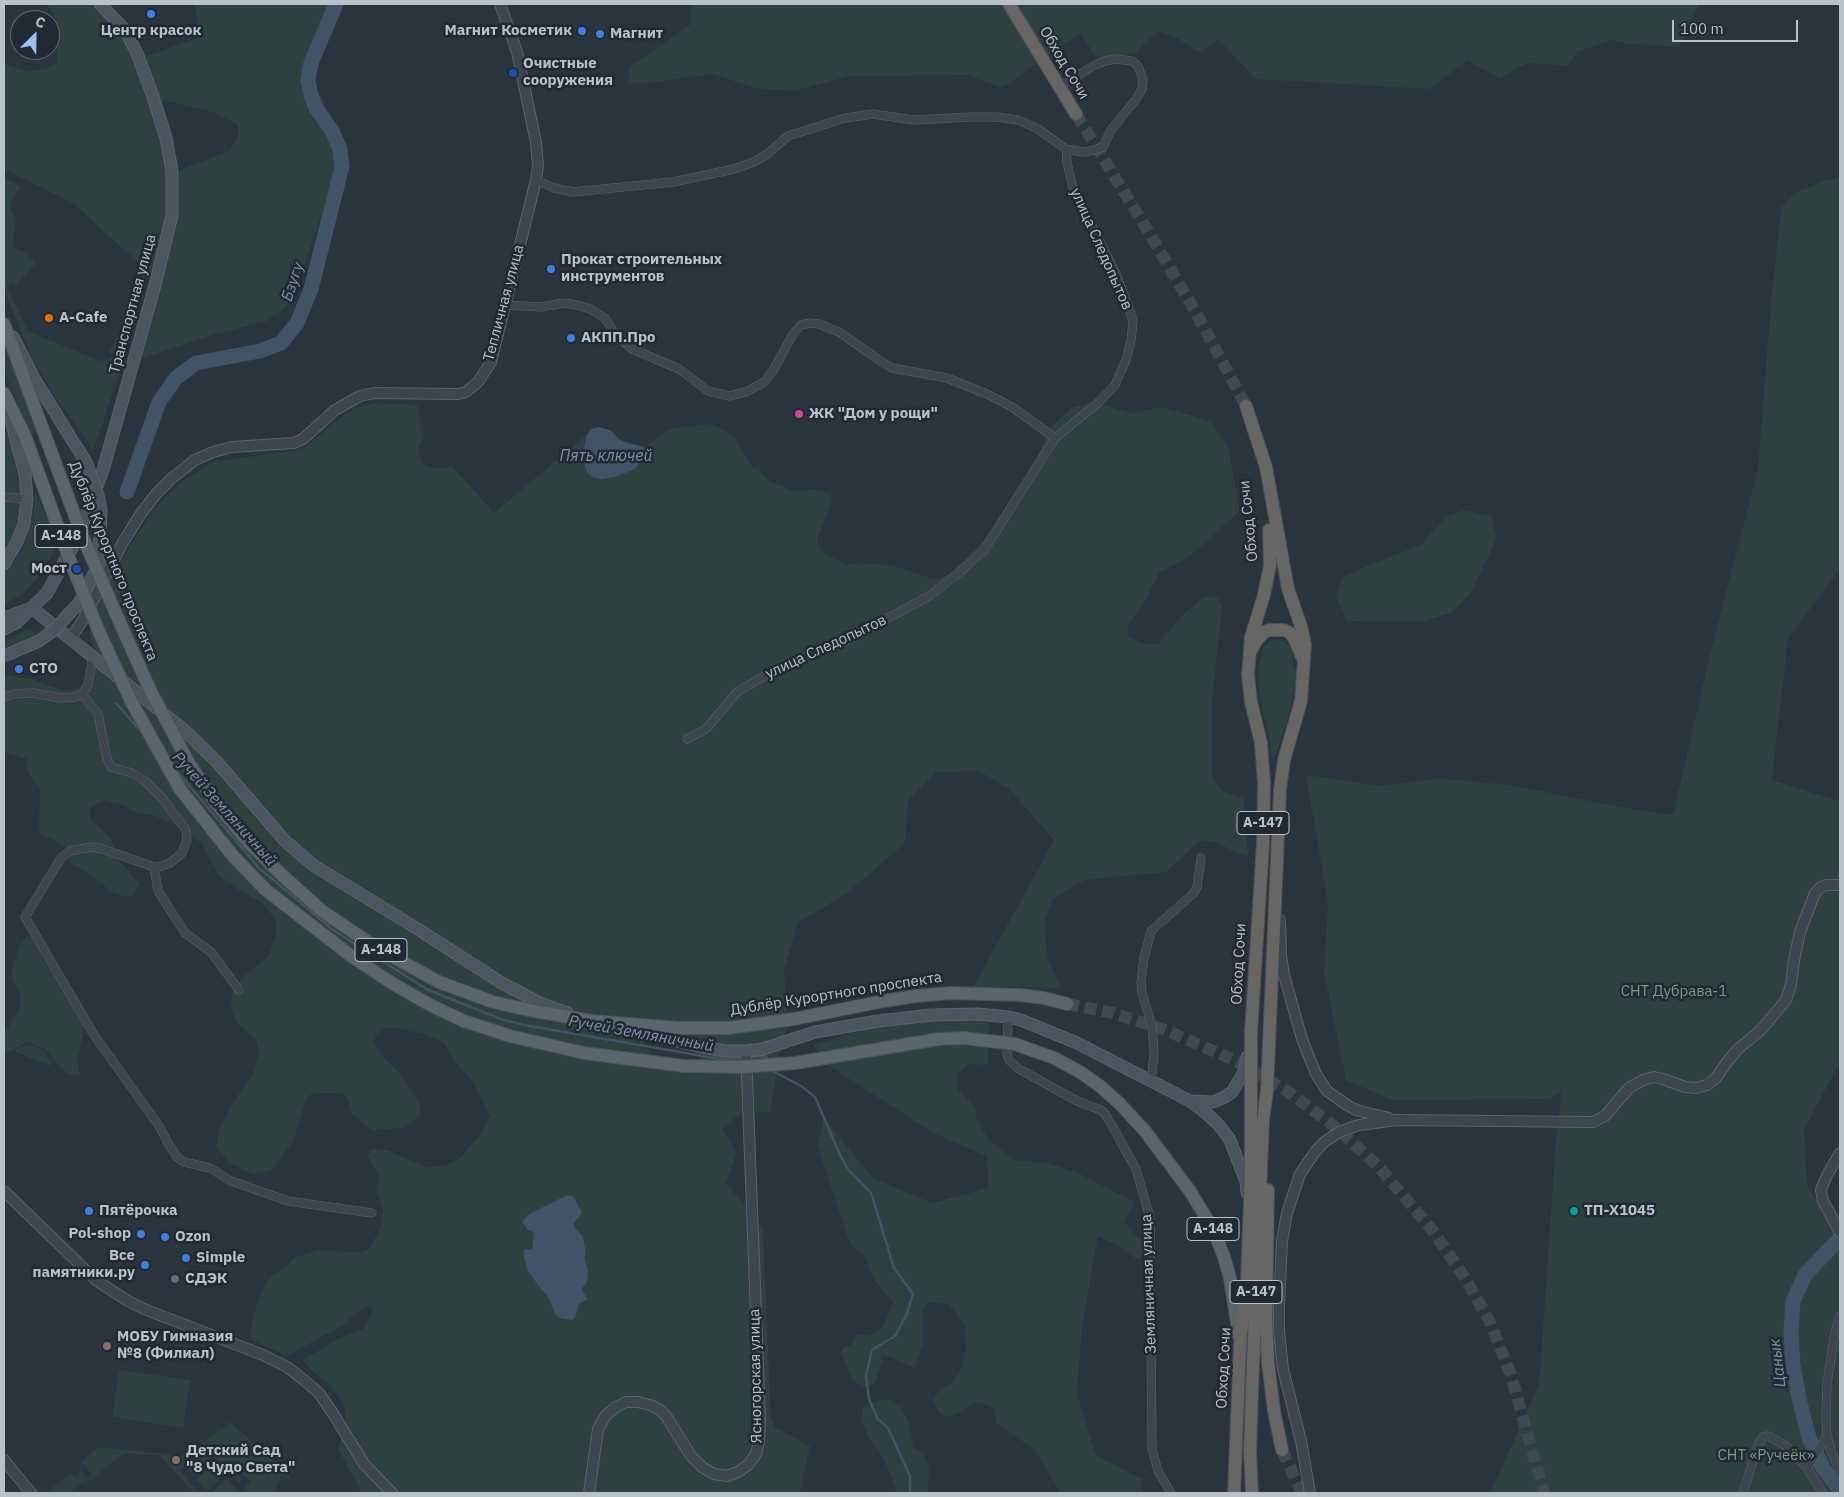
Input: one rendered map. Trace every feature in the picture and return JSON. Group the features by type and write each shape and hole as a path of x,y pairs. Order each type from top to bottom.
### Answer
{"highway":[{"name":"Обход Сочи","path":"1009,4 1076,114"},
{"name":"Обход Сочи","path":"1246,406 1266,467 1288,589 1304,634 1304,680 1298,714 1281,776 1267,1090"},
{"name":"Обход Сочи","path":"1234,1493 1240,1345 1247,1281 1252,1169 1251,1032 1263,844 1264,783 1261,743 1249,690 1248,675 1251,637 1264,595 1270,566 1270,534 1257,454 1257,441"},
{"name":"А-147","path":"1250,655 1256,641 1264,632 1284,630 1294,638 1304,664"},
{"name":"А-147","path":"1267,1090 1269,1121 1266,1320 1269,1373 1282,1450"},
{"name":"А-147","path":"1252,1493 1250,1452 1253,1364 1263,1121 1267,1090"}],"main road":[{"name":"Транспортная улица","path":"4,629 16,623 47,593 74,546 103,470 155,285 172,215 172,172 166,138 152,94 137,53 124,30 100,4"},
{"name":"А-148","path":"4,323 86,464 98,494 101,517 99,560 79,603 54,630 40,641 4,656"},
{"name":"Дублёр Курортного проспекта","path":"4,323 84,540 151,692 190,765 216,802 249,843 322,910 377,948 439,982 486,1000 592,1021 679,1028 729,1028 794,1019 916,996 950,993 1020,995 1044,998 1067,1004"},
{"name":"А-148","path":"4,394 25,436 71,563 100,634 132,703 180,789 233,856 266,890 351,956 395,985 432,1006 464,1021 510,1036 584,1053 684,1066 741,1067 795,1063 901,1044 964,1038 1015,1044 1054,1058 1080,1072 1119,1103 1145,1131 1202,1208 1216,1236 1230,1278 1240,1345"},
{"name":"А-148","path":"4,394 25,474 27,499 24,524 17,542 4,564"},
{"name":"Транспортная улица","path":"4,618 32,608"},
{"path":"32,608 184,730 217,762 285,841 313,865 421,930 500,982 540,1003 575,1015 725,1051 746,1051 763,1048 815,1032 878,1021 956,1014 1008,1017 1077,1043 1190,1101"},
{"name":"А-147","path":"1190,1101 1214,1102 1232,1092 1244,1072 1251,1032"},
{"name":"А-147","path":"1190,1101 1217,1123 1229,1138 1246,1181 1249,1210"}],"street":[{"name":"Тепличная улица","path":"71,638 83,620 122,544 140,515 156,494 183,468 195,460 232,447 294,443 303,439 336,410 360,396 374,393 446,395 466,392 478,382 491,362 538,166 536,142 515,42 500,4"},
{"path":"536,180 565,191 589,192 673,182 710,175 754,162 788,136 860,115 873,114 914,120 970,117 997,117 1018,120 1038,129 1066,149 1083,152 1103,147 1111,130 1137,98 1142,89 1143,80 1138,66 1132,61 1115,59 1095,65 1059,87"},
{"name":"улица Следопытов","path":"687,739 706,729 737,692 785,664 840,644 929,596 960,572 984,550 1055,438 1099,402 1115,384 1132,341 1133,321 1130,308 1116,274 1073,188 1066,149"},
{"path":"505,305 541,307 564,303 590,309 605,318 616,335 632,348 679,369 714,394 729,396 746,392 764,382 774,371 793,334 801,326 810,323 819,324 839,332 892,368 947,378 990,395 1012,407 1055,438"},
{"path":"4,496 27,499"},
{"path":"4,696 33,693 68,698 82,694 88,684 93,657"},
{"path":"82,694 98,714 102,725 107,759 111,768 132,773 145,781 162,798 186,830 187,840 182,853 170,863 159,867 154,867 103,849 91,847 70,851 54,867 25,917 94,1035 159,1126 177,1157 184,1162 210,1168 231,1181 288,1201 372,1213"},
{"path":"1151,1081 1153,1037 1152,1026 1142,993 1142,965 1152,931 1194,893 1197,887 1201,858"},
{"path":"154,867 158,891 185,932 212,952 239,990"},
{"name":"А-147","path":"1275,884 1280,903 1282,966 1304,1046 1316,1074 1327,1090 1347,1105 1356,1110 1397,1120"},
{"path":"1397,1120 1593,1122 1605,1116 1629,1088 1643,1080 1654,1077 1664,1078 1685,1087 1696,1088 1707,1085 1716,1078 1738,1049 1762,1030 1786,1000 1791,984 1800,932 1815,893 1826,885 1840,885"},
{"name":"Земляничная улица","path":"1008,1017 1007,1055 1009,1060 1019,1069 1077,1101 1101,1110 1106,1115 1136,1169 1150,1218 1152,1449 1158,1471 1171,1493"},
{"name":"Ясногорская улица","path":"589,1493 598,1429 606,1415 626,1402 638,1402 660,1410 666,1416 691,1456 702,1468 714,1474 727,1476 738,1472 748,1466 756,1454 759,1442 760,1418 746,1051"},
{"name":"А-147","path":"1310,1493 1307,1471 1286,1386 1280,1349 1282,1241 1287,1213 1300,1174 1323,1143 1348,1128 1397,1120"},
{"path":"1840,1153 1822,1186 1821,1195 1840,1232"},
{"path":"4,1191 98,1281 128,1301 144,1309 263,1354 287,1367 305,1381 319,1394 329,1408 364,1464 385,1488 392,1493"},
{"path":"1840,1316 1835,1332 1827,1383 1827,1436 1830,1452 1840,1471"},
{"path":"1743,1493 1758,1445 1763,1436 1768,1436 1786,1446 1807,1468 1823,1493"},
{"path":"1807,1468 1827,1436"},
{"path":"4,1460 30,1493"}],"green space":[{"path":"47,4 106,4 144,57 201,37 194,4 333,4 303,95 342,156 296,289 285,308 267,321 216,334 134,361 156,279 149,273 145,288 140,290 136,285 141,265 73,203 4,169 4,64 28,71 46,69 57,62 57,60 60,60 60,10 50,10","holes":["162,100 213,112 238,125 238,138 229,151 176,172 174,141"]},
{"path":"691,4 1699,4 1679,47 1629,44 1612,40 1577,52 1567,66 1527,63 1500,78 1468,61 1429,89 1256,79 1218,39 1200,53 1174,36 1158,31 1134,54 1097,58 1080,33 1002,88 967,75 849,76 795,91 759,89 712,74 658,82 627,84 630,67 691,24"},
{"path":"1840,173 1840,569 1788,638 1772,780 1839,801 1840,1065 1804,1130 1807,1184 1840,1242 1840,1493 1490,1493 1539,1385 1556,1140 1562,1085 1560,1092 1550,1099 1392,1100 1346,1080 1324,972 1328,904 1306,775 1382,786 1438,778 1509,785 1637,810 1673,815 1710,655 1758,469 1771,302 1781,208 1792,194 1821,182 1838,178"},
{"path":"4,177 21,187 12,200 10,207 11,212 16,218 13,247 25,253 36,263 16,285 13,283 7,287 28,331 102,362 110,357 123,364 93,450 52,392 33,360 4,290"},
{"path":"136,314 125,352 120,356 109,353 128,316"},
{"path":"4,334 38,432 30,435 4,370"},
{"path":"377,403 417,405 424,435 419,455 423,464 432,468 453,467 494,513 591,429 603,428 610,430 619,439 644,447 672,428 713,424 735,438 750,464 770,481 794,491 819,489 829,493 832,501 817,541 819,548 826,555 848,565 859,563 891,565 933,579 947,576 986,539 1029,475 1050,428 1071,408 1088,403 1104,405 1131,413 1162,407 1210,421 1228,447 1240,511 1189,557 1159,573 1145,601 1129,623 1127,636 1141,643 1158,644 1181,616 1201,599 1212,596 1219,599 1222,606 1212,703 1212,776 1221,790 1244,798 1248,856 1235,852 1216,842 1199,841 1166,872 1084,880 1053,899 1045,920 1047,956 1061,988 1014,986 972,989 1054,840 1009,789 979,771 936,772 908,801 905,843 847,893 798,923 784,970 788,1027 780,1053 770,1113 745,1110 722,1129 737,1153 726,1183 763,1228 771,1419 776,1428 810,1446 800,1493 362,1493 338,1449 346,1417 344,1404 328,1383 310,1369 303,1360 336,1340 363,1329 372,1314 371,1308 365,1306 342,1326 285,1355 254,1341 251,1337 250,1331 256,1307 264,1286 271,1276 286,1267 294,1258 318,1250 362,1252 369,1249 380,1229 383,1209 376,1190 380,1177 367,1155 372,1149 388,1150 425,1167 447,1165 461,1157 480,1135 490,1116 474,1084 450,1055 445,1043 426,1035 397,1028 383,1028 376,1035 374,1043 384,1058 399,1072 419,1103 421,1114 404,1128 372,1130 352,1114 348,1099 341,1093 313,1093 306,1099 293,1142 270,1171 253,1174 231,1164 216,1148 219,1130 232,1104 254,1072 259,1051 256,1039 238,1024 231,1010 232,993 241,979 269,955 276,933 276,920 262,903 219,876 202,844 177,826 153,815 138,813 120,804 104,800 91,807 89,819 111,838 116,857 139,883 134,895 127,897 111,892 92,875 71,864 65,846 39,833 40,790 27,769 27,759 4,752 4,675 33,679 66,691 81,687 90,665 89,655 93,643 89,634 98,598 114,565 119,563 150,515 163,499 184,480 215,461 296,451 305,447 355,408","holes":["646,1034 701,1047 704,1054 690,1074 660,1068 643,1041"]},
{"path":"4,428 11,443 22,492 19,526 4,556"},
{"path":"35,491 58,542 38,577 21,595 4,605 4,570 15,561 26,542 34,509"},
{"path":"1465,510 1491,516 1497,538 1472,591 1451,613 1420,622 1346,621 1336,596 1342,578 1421,545 1446,516"},
{"path":"29,629 38,634 4,650 4,641"},
{"path":"1270,641 1284,641 1291,648 1294,669 1296,669 1296,679 1288,718 1275,757 1271,755 1271,743 1262,708 1258,680 1263,647"},
{"path":"26,936 34,938 43,960 61,985 83,1026 82,1040 77,1059 80,1076 67,1073 46,1050 28,1042 4,1054 4,1034 20,1008 20,996 12,979 12,971 19,946"},
{"path":"905,1017 989,1021 988,1065 968,1064 957,1075 958,1089 976,1108 976,1118 987,1137 1013,1160 1047,1163 1078,1173 1135,1202 1124,1222 1147,1247 1139,1259 1123,1248 1098,1236 1082,1327 1077,1394 1096,1455 1142,1479 1141,1493 1060,1493 1035,1450 997,1424 993,1408 982,1403 972,1404 961,1412 948,1417 938,1412 933,1398 952,1382 961,1369 966,1349 964,1324 949,1304 929,1302 923,1310 923,1342 915,1368 884,1355 875,1383 867,1387 858,1384 851,1378 841,1353 843,1347 850,1346 858,1335 870,1335 883,1327 893,1302 874,1280 864,1255 851,1246 817,1145 824,1118 873,1178 932,1203 988,1188 987,1156 933,1133 828,1065 813,1045"},
{"path":"29,1044 42,1049 51,1063 50,1066 14,1051"},
{"path":"119,1370 190,1380 183,1428 112,1417"},
{"path":"891,1399 901,1406 910,1426 913,1447 923,1453 929,1466 928,1493 896,1493 895,1485 884,1459 868,1437 861,1419 863,1407 880,1400"},
{"path":"230,1422 290,1474 289,1479 281,1476 275,1493 246,1493 243,1489 251,1482 241,1472 238,1475 242,1479 238,1483 215,1458 208,1458 211,1461 194,1476 185,1466 179,1470 199,1493 194,1493 160,1456 126,1453 117,1458 100,1473 98,1472 91,1481 88,1479 70,1493 45,1493 71,1473 74,1477 81,1471 88,1478 92,1474 81,1462 99,1447 185,1456"},
{"path":"213,1464 224,1476 207,1491 196,1479"},
{"path":"227,1479 238,1491 235,1493 211,1493"}],"water":[{"name":"Пять ключей","path":"598,427 610,430 619,439 627,443 647,449 648,452 635,469 615,477 601,479 592,477 587,472 584,450 587,434 591,429"},
{"path":"567,1195 573,1196 582,1213 574,1223 575,1228 583,1237 588,1270 587,1283 582,1288 582,1291 588,1299 579,1304 575,1318 572,1320 556,1316 549,1298 528,1271 524,1249 532,1250 534,1232 528,1230 522,1222 531,1213"}],"waterway":[{"name":"Бзугу","path":"127,492 159,402 176,378 196,363 260,351 281,343 297,323 311,289 342,167 340,149 332,131 316,108 308,80 311,63 336,4"},
{"name":"Ручей Земляничный","path":"116,703 143,734"},
{"name":"Ручей Земляничный","path":"175,769 259,868 333,930 428,990 501,1019 524,1025 720,1059 743,1058"},
{"name":"Ручей Земляничный","path":"748,1057 766,1056 767,1060"},
{"name":"Ручей Земляничный","path":"771,1070 801,1086 815,1097 848,1169 871,1193 894,1268 913,1294 906,1316 895,1336 872,1350 866,1375 869,1399 877,1418 888,1428 910,1476 910,1493"},
{"name":"Цанык","path":"1840,1238 1805,1275 1793,1301 1791,1332 1793,1365 1809,1438 1823,1468 1840,1490"}],"tunnel":[{"path":"1076,114 1195,311 1246,406"},
{"path":"1067,1004 1113,1013 1168,1031 1236,1061 1287,1091 1334,1126 1378,1166 1433,1231 1465,1278 1490,1322 1511,1375 1544,1493"},
{"path":"1282,1450 1302,1493"}],"place":[{"name":"Центр красок","path":"151,14"},
{"name":"Магнит Косметик","path":"582,31"},
{"name":"Магнит","path":"600,34"},
{"name":"Очистные сооружения","path":"513,73"},
{"name":"Прокат строительных инструментов","path":"551,269"},
{"name":"A-Cafe","path":"49,318"},
{"name":"АКПП.Про","path":"571,338"},
{"name":"ЖК \"Дом у рощи\"","path":"799,414"},
{"name":"Мост","path":"77,569"},
{"name":"СТО","path":"19,669"},
{"name":"Пятёрочка","path":"89,1211"},
{"name":"ТП-Х1045","path":"1574,1211"},
{"name":"Pol-shop","path":"141,1234"},
{"name":"Ozon","path":"165,1237"},
{"name":"Simple","path":"186,1258"},
{"name":"Все памятники.ру","path":"145,1265"},
{"name":"СДЭК","path":"175,1279"},
{"name":"МОБУ Гимназия №8 (Филиал)","path":"107,1346"},
{"name":"Детский Сад \"8 Чудо Света\"","path":"176,1460"}],"park label":[{"name":"СНТ Дубрава-1","path":"1674,992"},
{"name":"СНТ «Ручеёк»","path":"1766,1456"}]}
